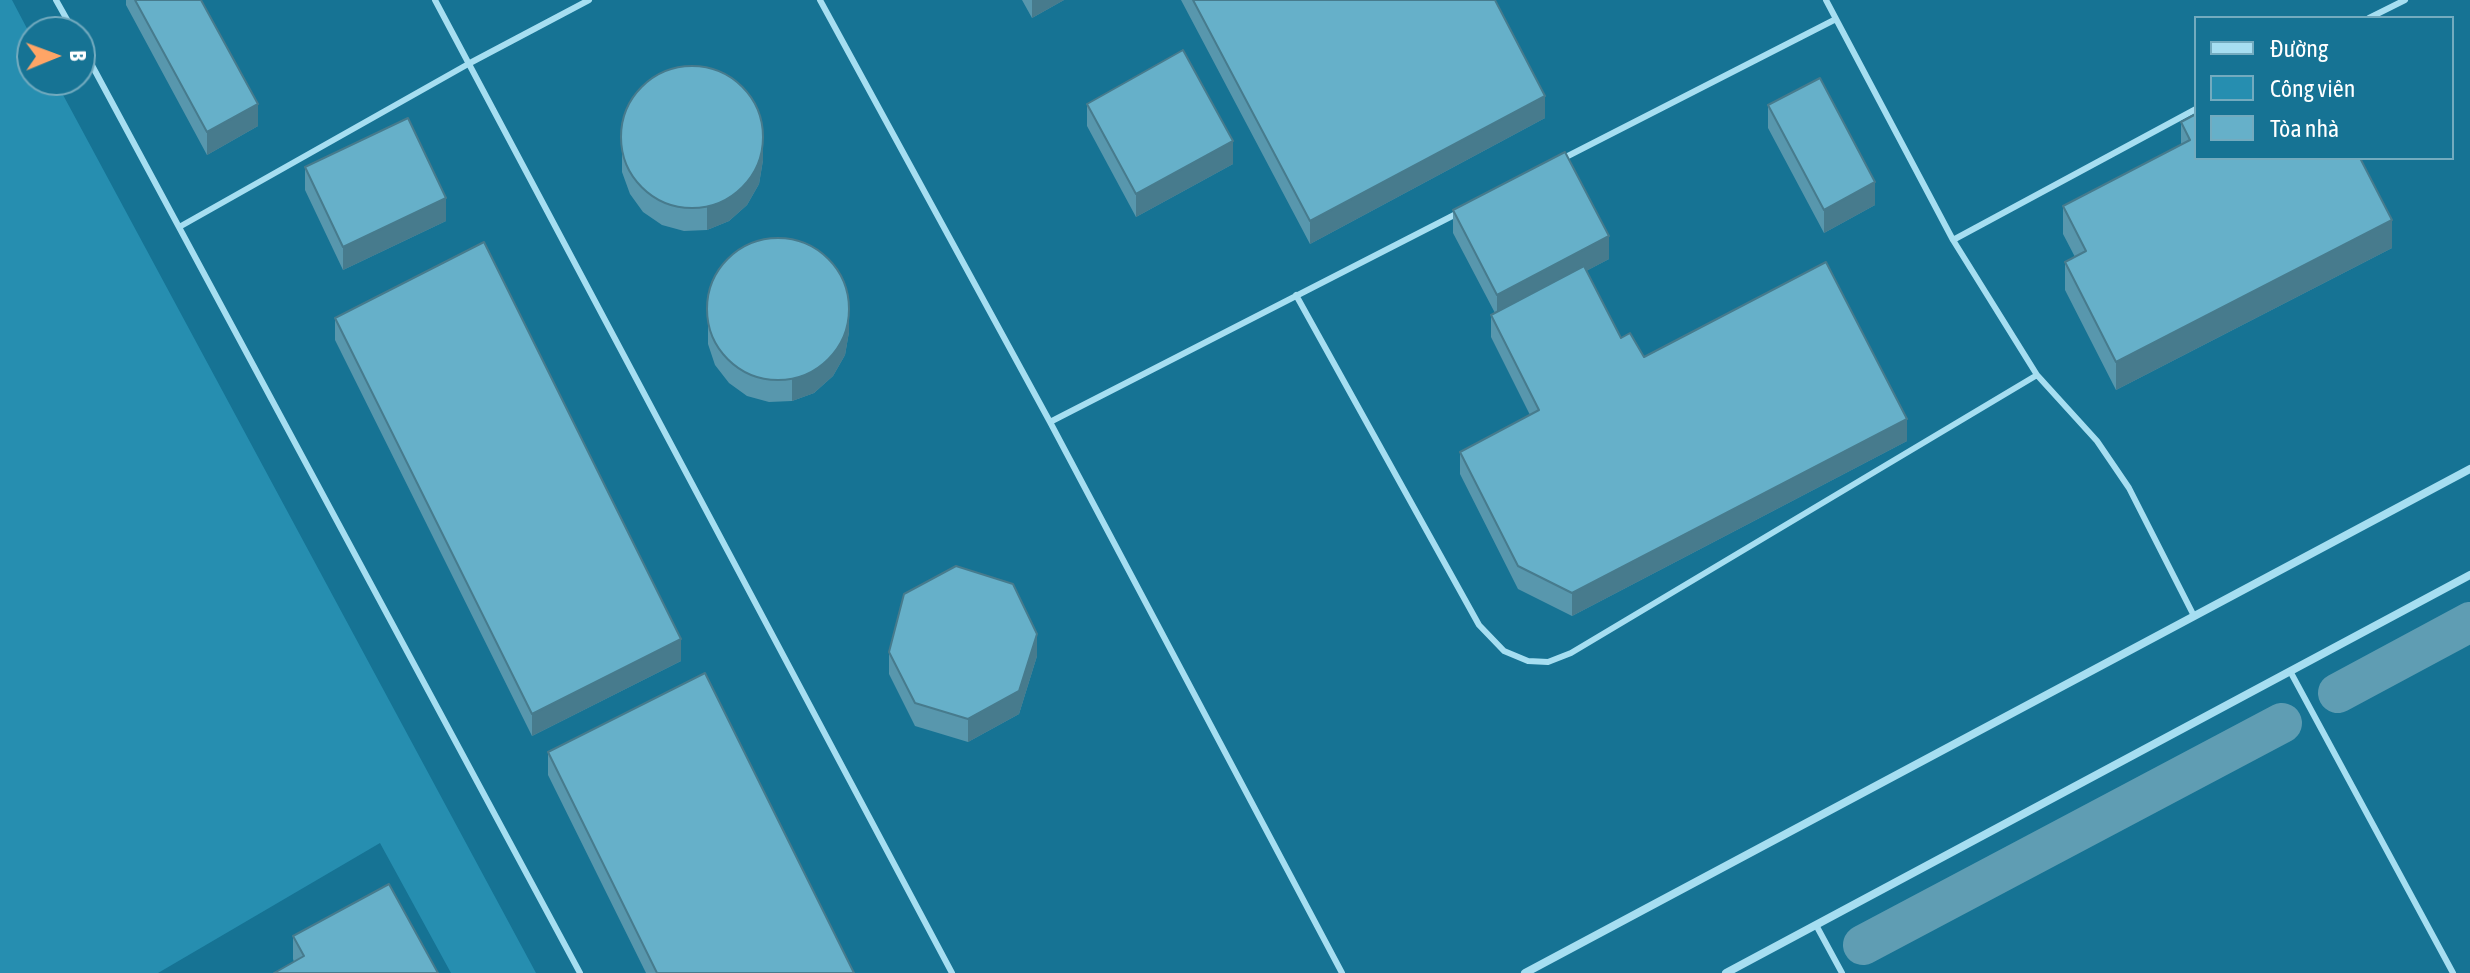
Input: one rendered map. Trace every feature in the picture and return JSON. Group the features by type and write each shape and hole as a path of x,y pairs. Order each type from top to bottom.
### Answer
{"street":[{"path":"1525,973 2470,469"},
{"path":"1726,973 2470,575"}],"lane":[{"path":"435,0 952,973"},
{"path":"181,226 470,63 589,0"},
{"path":"820,0 1050,422 1342,973"},
{"path":"1826,0 1953,240 2037,375 2097,441 2129,488 2194,616"},
{"path":"2373,16 2405,0"},
{"path":"1552,164 1836,19"},
{"path":"96,72 580,973"},
{"path":"1953,240 2194,110"},
{"path":"1050,422 1467,208"},
{"path":"1296,295 1479,625 1504,651 1528,661 1548,662 1571,653 2037,375"},
{"path":"2290,671 2453,973"},
{"path":"1816,925 1842,973"}],"green space":[{"path":"0,0 12,0 20,16 16,16 16,96 64,96 536,973 451,973 380,843 158,973 0,973"}],"building":[{"path":"135,0 201,0 258,104 207,132"},
{"path":"1193,0 1495,0 1545,96 1310,221"},
{"path":"1183,50 1233,141 1136,194 1087,104"},
{"path":"692,66 719,72 742,87 757,110 763,137 757,164 742,187 719,202 692,208 665,202 642,187 627,164 621,137 627,110 642,87 665,72"},
{"path":"1820,78 1875,182 1824,210 1768,105"},
{"path":"2194,115 2194,160 2361,160 2392,220 2116,362 2065,262 2086,251 2063,206 2190,140 2181,122"},
{"path":"408,118 446,198 343,247 305,167"},
{"path":"1565,152 1609,236 1497,295 1453,210"},
{"path":"778,238 805,244 828,259 843,282 849,309 843,336 828,359 805,374 778,380 751,374 728,359 713,336 707,309 713,282 728,259 751,244"},
{"path":"484,242 681,639 532,714 335,318"},
{"path":"1826,262 1907,419 1572,593 1518,566 1460,452 1539,410 1491,315 1584,266 1621,338 1630,333 1644,357"},
{"path":"956,566 1013,584 1037,634 1019,691 968,719 915,703 889,652 904,594"},
{"path":"705,673 854,973 657,973 548,752"},
{"path":"389,884 438,973 274,973 304,956 293,936"}],"waterway":[{"path":"2338,693 2470,622"},
{"path":"1863,945 2282,723"}]}
